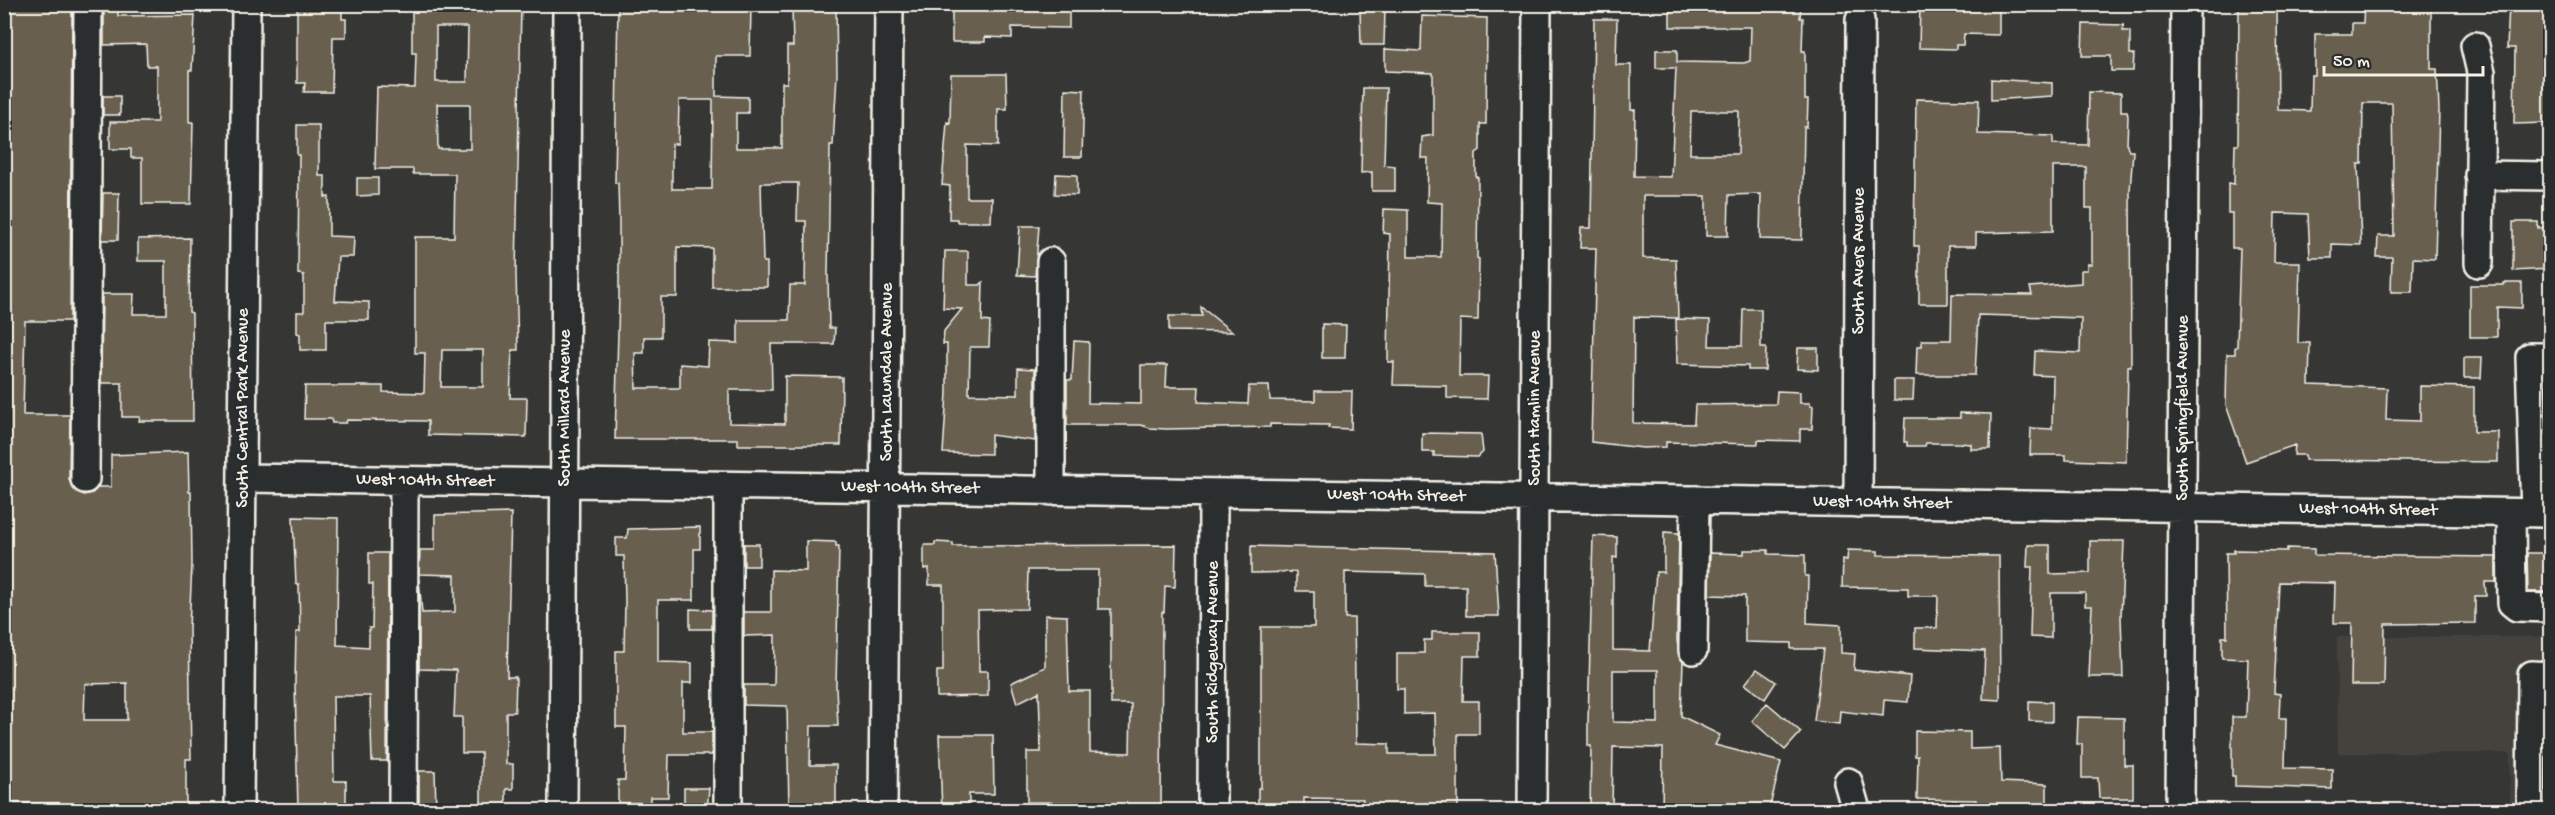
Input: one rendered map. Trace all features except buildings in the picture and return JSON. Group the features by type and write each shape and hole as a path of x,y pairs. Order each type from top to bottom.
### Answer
{"street":[{"path":"85,479 88,4"},
{"name":"South Central Park Avenue","path":"239,810 246,4"},
{"name":"South Millard Avenue","path":"563,810 567,4"},
{"name":"South Lawndale Avenue","path":"883,810 890,4"},
{"name":"South Hamlin Avenue","path":"1532,810 1537,4"},
{"name":"South Springfield Avenue","path":"2180,810 2185,4"},
{"name":"South Avers Avenue","path":"1858,503 1860,20"},
{"path":"2475,46 2481,72 2479,263"},
{"path":"2479,175 2550,176"},
{"path":"1051,262 1051,490"},
{"path":"2550,357 2530,357 2532,513 2512,603 2517,607 2550,608"},
{"name":"West 104th Street","path":"242,478 2532,513"},
{"path":"403,810 404,481"},
{"path":"728,486 728,810"},
{"name":"South Ridgeway Avenue","path":"1212,810 1213,493"},
{"path":"1693,650 1695,500"},
{"path":"2537,794 2532,675 2550,676"},
{"path":"1848,782 1856,810"}],"shaded area":[{"path":"2337,637 2550,637 2550,810 2510,810 2510,753 2338,753"}]}
